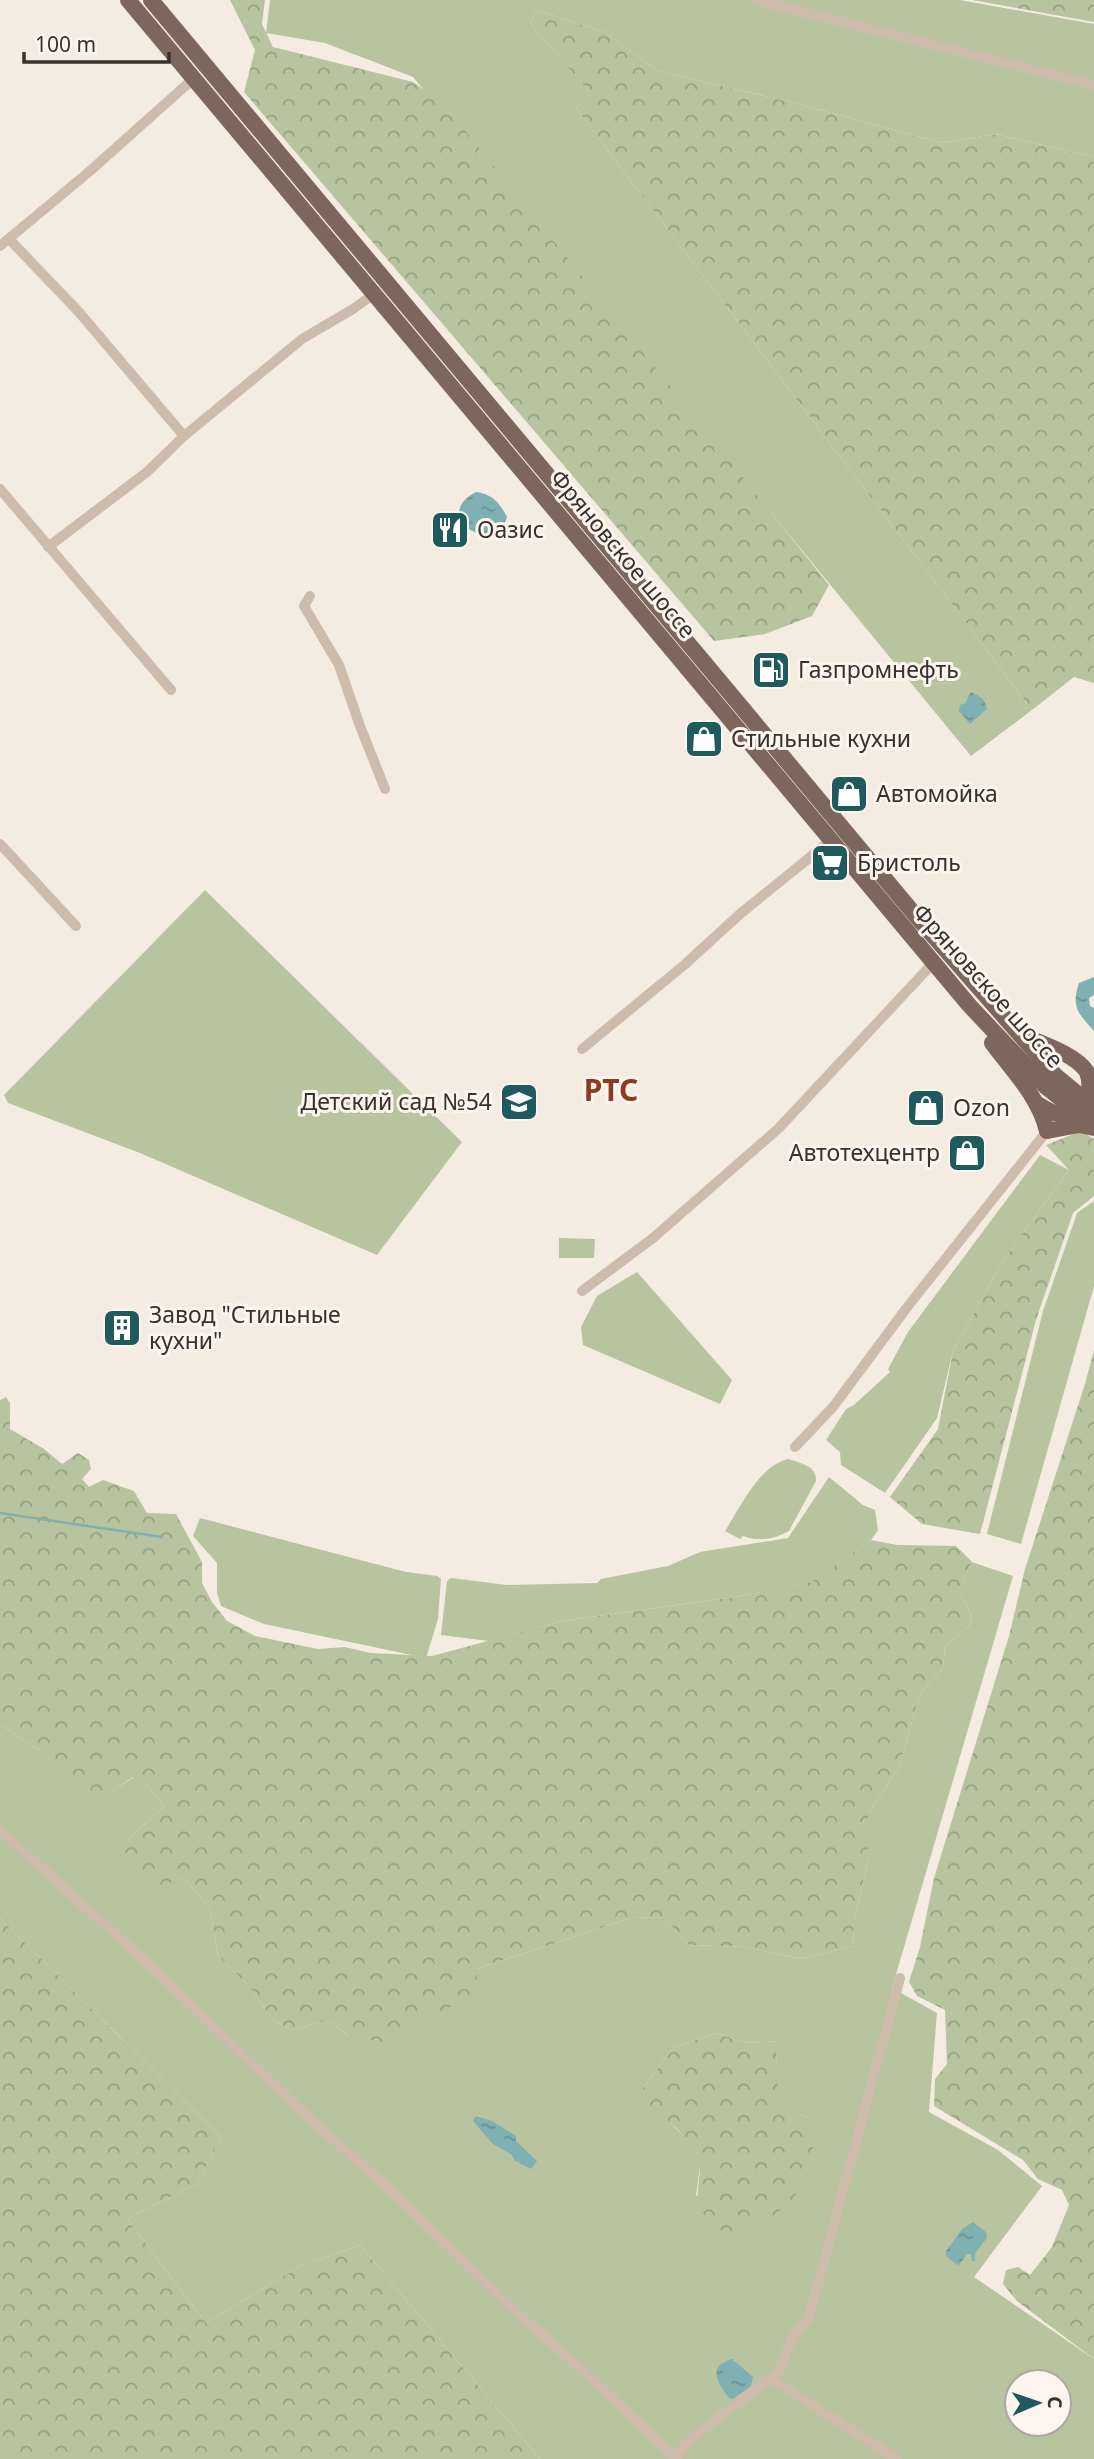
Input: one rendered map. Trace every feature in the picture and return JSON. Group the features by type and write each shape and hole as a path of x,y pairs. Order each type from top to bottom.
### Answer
{"main road":[{"name":"Фряновское шоссе","path":"128,0 969,1005 1038,1078 1086,1107"},
{"name":"Фряновское шоссе","path":"151,0 715,673 859,849 1018,1033 1086,1107 1094,1127"},
{"path":"969,1005 990,1040 1037,1103 1047,1131"},
{"path":"1018,1033 1067,1055 1087,1072 1091,1087 1086,1107 1047,1131"},
{"path":"1037,1103 1054,1114 1064,1115 1086,1107"},
{"path":"1047,1131 1079,1125 1094,1127"}],"street":[{"path":"755,0 1094,85"},
{"path":"0,246 90,171 193,79"},
{"path":"9,239 78,311 184,436"},
{"path":"48,547 147,472 184,436 302,339 374,294"},
{"path":"0,489 171,690"},
{"path":"310,596 304,606 339,665 385,789"},
{"path":"582,1049 683,966 740,914 831,841"},
{"path":"0,844 76,926"},
{"path":"582,1291 653,1238 778,1129 934,962"},
{"path":"794,1447 833,1407 908,1306 1047,1131"},
{"path":"0,1830 158,1973 313,2122 383,2183 523,2318 675,2457 701,2431 779,2372 792,2338 809,2317 900,1978"},
{"path":"770,2378 897,2459"}],"green space":[{"path":"230,0 265,0 262,24 273,47 413,82 444,104 829,585 812,616 765,634 714,641 244,92 255,50"},
{"path":"270,0 960,0 1094,24 1094,157 996,134 942,143 794,103 658,71 604,32 536,10 530,23 591,94 576,108 1032,710 971,756 413,77 325,43 266,33"},
{"path":"972,0 1094,0 1094,22"},
{"path":"536,10 604,32 658,71 794,103 942,143 996,134 1094,157 1094,683 1074,677 1032,710 576,108 590,93 530,23"},
{"path":"205,890 462,1142 377,1255 140,1153 8,1103 4,1095"},
{"path":"1081,1131 1094,1139 1094,1196 1073,1213 1036,1320 980,1534 922,1524 890,1497 938,1429 953,1351 1002,1262 1069,1170 1046,1145"},
{"path":"1040,1155 1069,1170 1002,1262 953,1351 937,1418 885,1493 841,1465 840,1452 826,1440 846,1409 890,1372 888,1369 908,1332"},
{"path":"1094,1201 1094,1286 1021,1544 987,1534 1043,1311 1077,1213"},
{"path":"559,1238 595,1239 594,1258 559,1258"},
{"path":"637,1272 732,1380 720,1404 583,1345 581,1327 597,1296"},
{"path":"1094,1350 1094,2359 1017,2301 1003,2284 1006,2270 1018,2267 1030,2275 1052,2247 1069,2205 1062,2190 1038,2179 1023,2160 934,2106 935,2079 947,2064 945,2010 917,1996 909,1982 920,1947 934,1878 1009,1636 1025,1569"},
{"path":"6,1397 10,1403 10,1429 44,1449 62,1464 78,1453 89,1460 91,1469 82,1479 89,1487 103,1480 134,1491 147,1513 176,1514 202,1562 202,1583 227,1621 255,1636 318,1649 345,1647 370,1653 432,1656 562,1621 741,1596 812,1582 871,1540 897,1545 956,1546 972,1562 958,1591 970,1611 971,1624 945,1647 943,1668 920,1694 899,1767 868,1814 868,1861 854,1920 853,1946 801,1959 745,1947 689,1945 664,1918 634,1917 477,1969 477,1986 469,1997 383,2042 349,2036 328,2020 292,2030 274,2021 246,1983 218,1956 210,1909 186,1880 177,1877 154,1897 125,1857 126,1841 164,1807 147,1785 133,1777 93,1804 41,1751 0,1725 0,1400"},
{"path":"789,1459 811,1469 816,1481 789,1531 773,1538 743,1536 740,1539 725,1531 760,1478 769,1469"},
{"path":"829,1477 863,1505 875,1510 878,1530 871,1540 813,1582 741,1596 562,1621 489,1641 441,1635 447,1581 451,1578 507,1585 597,1583 601,1579 668,1566 700,1552 788,1538"},
{"path":"200,1518 406,1572 437,1576 441,1579 438,1619 426,1658 264,1624 221,1606 217,1593 217,1563 193,1536"},
{"path":"972,1562 1013,1576 892,1988 937,2013 929,2112 998,2150 1042,2186 974,2277 1094,2359 1094,2459 540,2459 360,2245 299,2267 206,2323 127,2219 197,2184 221,2137 0,1918 0,1725 41,1751 93,1803 134,1777 147,1785 164,1807 126,1841 177,1877 186,1880 210,1909 218,1956 246,1983 274,2021 292,2030 328,2020 349,2036 477,1986 477,1969 634,1917 664,1918 689,1945 745,1947 801,1959 853,1946 854,1920 868,1861 868,1814 899,1767 920,1694 943,1668 945,1647 971,1624 970,1611 958,1591","holes":["716,2033 747,2043 776,2041 777,2102 807,2118 696,2196 701,2160 688,2140 650,2109 643,2088 674,2047"]},
{"path":"0,1918 221,2137 197,2184 127,2219 206,2323 299,2267 360,2245 540,2459 0,2459"},
{"path":"716,2033 747,2043 776,2041 778,2102 807,2118 815,2132 809,2169 800,2189 770,2218 743,2231 729,2232 717,2228 707,2219 699,2200 700,2168 696,2153 679,2131 649,2108 643,2088 674,2047"}],"water":[{"path":"476,492 495,500 507,517 500,529 490,534 469,529 459,512 463,502"},
{"path":"971,692 982,698 987,709 970,724 959,711 960,705 965,703"},
{"path":"1094,977 1094,995 1089,998 1090,1006 1094,1008 1094,1031 1080,1014 1076,998 1079,983"},
{"path":"476,2116 492,2121 516,2136 516,2141 537,2161 531,2169 515,2161 512,2155 493,2144 473,2121"},
{"path":"973,2222 986,2232 987,2238 975,2253 975,2261 972,2261 971,2254 967,2254 957,2265 946,2256 946,2251 962,2229"},
{"path":"732,2359 753,2377 751,2386 733,2399 729,2398 717,2376 719,2366"}],"waterway":[{"path":"0,1513 162,1537"}],"place":[{"name":"Оазис","path":"450,530"},
{"name":"Газпромнефть","path":"771,670"},
{"name":"Стильные кухни","path":"704,739"},
{"name":"Автомойка","path":"849,794"},
{"name":"Бристоль","path":"830,863"},
{"name":"Детский сад №54","path":"519,1102"},
{"name":"Ozon","path":"926,1108"},
{"name":"Автотехцентр","path":"967,1153"},
{"name":"Завод \"Стильные кухни\"","path":"122,1328"}],"district":[{"name":"РТС","path":"611,1091"}]}
